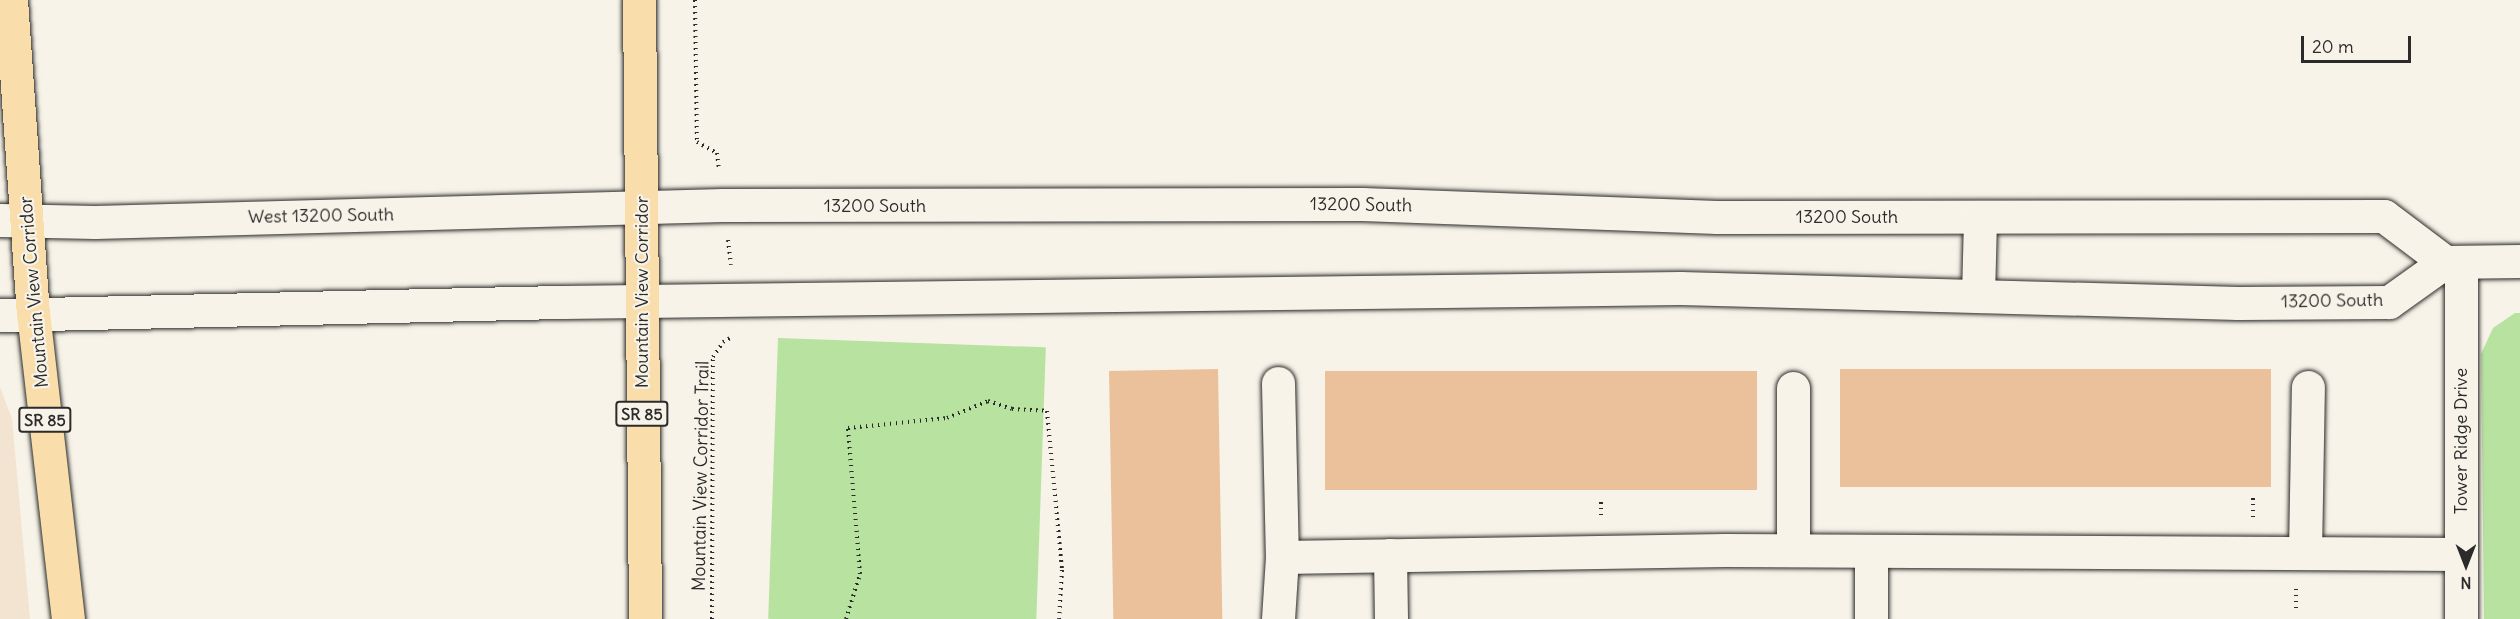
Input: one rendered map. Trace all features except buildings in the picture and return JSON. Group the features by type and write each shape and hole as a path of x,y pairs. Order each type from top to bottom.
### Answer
{"highway":[{"name":"Mountain View Corridor","path":"11,0 14,220 33,312 68,619"},
{"name":"Mountain View Corridor","path":"639,0 645,619"}],"street":[{"name":"13200 South","path":"642,208 723,205 1362,204 1717,218 2384,216 2453,263 2389,302 2238,303 1680,288 642,302"},
{"name":"West 13200 South","path":"14,220 642,208"},
{"path":"1978,296 1980,217"},
{"path":"2453,263 2520,261"},
{"name":"Tower Ridge Drive","path":"2453,263 2461,619"},
{"path":"0,315 33,312 642,302"},
{"path":"1278,383 1282,557 1278,619"},
{"path":"2305,553 2308,387"},
{"path":"1793,388 1793,550"},
{"path":"1282,557 1793,550 2461,554"},
{"path":"1871,551 1871,619"},
{"path":"1390,555 1391,619"}],"path":[{"name":"Mountain View Corridor Trail","path":"695,0 697,142 717,153 740,332 723,342 713,357 712,619"},
{"path":"846,619 860,574 848,428 947,418 988,401 1012,409 1047,411 1062,570 1059,619"}],"shaded area":[{"path":"0,387 12,419 30,619 0,619"}],"green space":[{"path":"2515,313 2520,313 2520,619 2484,619 2481,354 2493,328"},
{"path":"778,338 1046,347 1036,619 768,619"}]}
